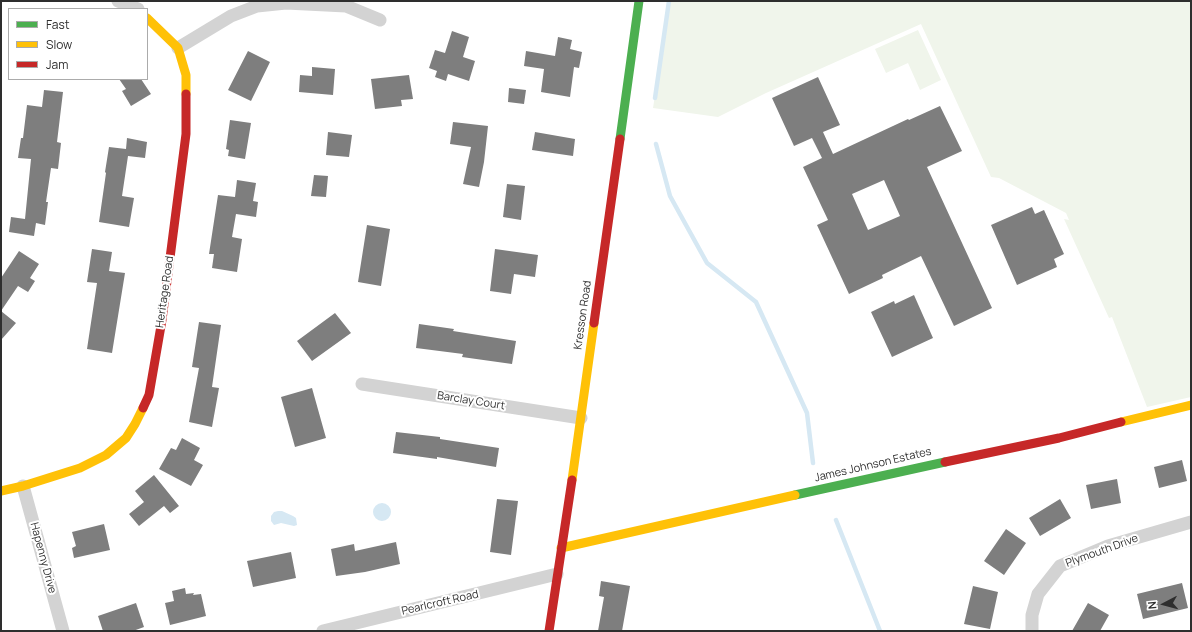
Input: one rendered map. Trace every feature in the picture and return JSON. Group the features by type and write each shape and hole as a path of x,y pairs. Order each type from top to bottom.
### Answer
{"street":[{"path":"118,1 136,8"},
{"name":"Kresson Road","path":"549,631 581,418 639,1"},
{"path":"178,48 231,16 257,6 286,3 346,6 380,20"},
{"name":"Heritage Road","path":"1,491 23,486 80,468 106,455 129,433 136,424 149,395 162,320 186,134 186,75 178,48 148,19"},
{"name":"Barclay Court","path":"362,384 581,418"},
{"name":"James Johnson Estates","path":"561,548 861,480 1067,436 1191,405"},
{"name":"Hapenny Drive","path":"23,486 63,631"},
{"name":"Plymouth Drive","path":"1032,631 1032,615 1038,594 1060,566 1108,546 1191,522"},
{"name":"Pearlcroft Road","path":"323,631 557,574"}],"shaded area":[{"path":"670,1 1191,2 1191,397 1147,407 1112,317 1109,318 1064,219 1069,220 1066,213 999,178 991,177 921,24 766,93 718,117 653,108"},
{"path":"918,30 941,80 920,90 908,63 886,73 875,49"}],"water":[{"path":"382,503 386,504 390,508 390,516 386,520 382,521 378,520 374,516 373,512 374,508 378,504"},
{"path":"282,511 296,518 297,525 294,526 281,523 274,525 271,521 271,516 274,512"}],"building":[{"path":"452,31 469,37 463,57 475,61 469,81 448,74 446,81 435,77 437,71 429,68 435,50 445,53"},
{"path":"558,37 572,40 570,49 582,52 579,68 574,67 570,97 541,92 544,69 524,66 526,51 555,56"},
{"path":"248,51 270,62 251,101 228,90"},
{"path":"312,67 335,69 333,95 299,92 300,75 312,76"},
{"path":"409,75 413,99 401,100 402,106 375,109 371,79"},
{"path":"818,77 840,125 823,132 833,154 908,119 909,120 940,106 962,151 927,167 992,308 954,326 921,256 882,275 883,278 849,294 817,225 828,220 803,167 822,158 812,138 794,146 772,98","holes":["884,180 900,216 868,230 852,194"]},
{"path":"120,80 142,80 151,94 131,106 122,91 126,89"},
{"path":"509,88 526,90 524,104 508,102"},
{"path":"44,90 63,92 57,142 61,143 58,169 51,168 46,202 48,202 45,225 36,223 34,236 9,232 11,217 25,219 31,159 18,158 21,138 23,138 27,105 42,107"},
{"path":"230,120 251,123 245,159 228,156 229,150 226,149"},
{"path":"453,122 488,126 484,162 479,187 463,184 471,147 450,144"},
{"path":"328,132 352,135 349,157 326,155"},
{"path":"535,132 575,139 573,156 532,150"},
{"path":"127,138 147,142 145,158 128,156 122,196 134,198 129,227 99,222 109,147 126,149"},
{"path":"314,175 328,176 326,197 311,196"},
{"path":"237,180 256,183 253,201 258,202 256,217 236,214 232,237 242,239 237,272 212,268 214,254 209,254 218,195 235,197"},
{"path":"507,184 525,186 521,220 503,217"},
{"path":"1032,207 1035,214 1044,210 1064,254 1054,259 1057,267 1017,285 991,225"},
{"path":"367,225 390,229 381,286 358,282"},
{"path":"92,249 112,252 109,271 125,273 112,353 87,349 97,283 87,282"},
{"path":"495,249 538,255 535,277 514,274 511,294 490,291"},
{"path":"19,251 39,264 30,278 35,281 28,292 18,286 1,311 1,278"},
{"path":"914,295 933,338 892,357 871,312 894,301 895,304"},
{"path":"1,311 16,323 1,340"},
{"path":"335,313 351,333 312,361 297,341"},
{"path":"199,322 221,325 212,387 219,388 212,427 189,422 199,368 192,367"},
{"path":"419,324 516,341 512,364 462,357 463,354 416,348"},
{"path":"312,388 326,438 295,447 281,397"},
{"path":"396,432 440,437 440,439 499,448 496,467 437,457 437,459 393,453"},
{"path":"182,438 200,448 194,460 203,465 191,486 159,469 171,448 176,450"},
{"path":"1182,460 1187,481 1159,488 1154,467"},
{"path":"154,475 179,506 170,513 164,506 139,526 129,514 144,502 135,491"},
{"path":"1117,479 1121,503 1091,509 1086,485"},
{"path":"497,499 518,501 511,555 490,552"},
{"path":"1060,499 1071,518 1040,536 1029,518"},
{"path":"104,524 110,550 74,558 72,548 76,546 72,532"},
{"path":"1006,529 1026,543 1004,575 984,561"},
{"path":"396,542 400,564 365,572 336,576 331,549 354,544 355,551"},
{"path":"291,552 296,578 253,587 247,561"},
{"path":"601,581 630,586 622,631 598,631 604,597 599,596"},
{"path":"1182,583 1188,608 1143,619 1137,594"},
{"path":"973,586 998,592 990,629 964,624"},
{"path":"185,588 186,594 201,594 206,616 170,625 165,603 174,601 172,591"},
{"path":"136,603 144,627 133,631 103,631 98,616"},
{"path":"1088,603 1109,615 1100,631 1072,631"}],"waterway":[{"path":"655,98 669,1"},
{"path":"656,144 670,196 707,263 756,302 807,413 813,463"},
{"path":"836,520 880,631"}],"traffic: fast":[{"path":"620,139 639,1"},
{"path":"795,495 945,462"}],"traffic: slow":[{"path":"148,19 178,48 186,75 186,94"},
{"path":"572,480 594,323"},
{"path":"1121,422 1191,405"},
{"path":"1,491 23,486 80,468 106,455 126,438 143,408"},
{"path":"561,548 795,495"}],"traffic: jam":[{"path":"143,408 149,395 162,320 186,134 186,94"},
{"path":"594,323 620,139"},
{"path":"945,462 1059,438 1121,422"},
{"path":"549,631 572,480"}]}
